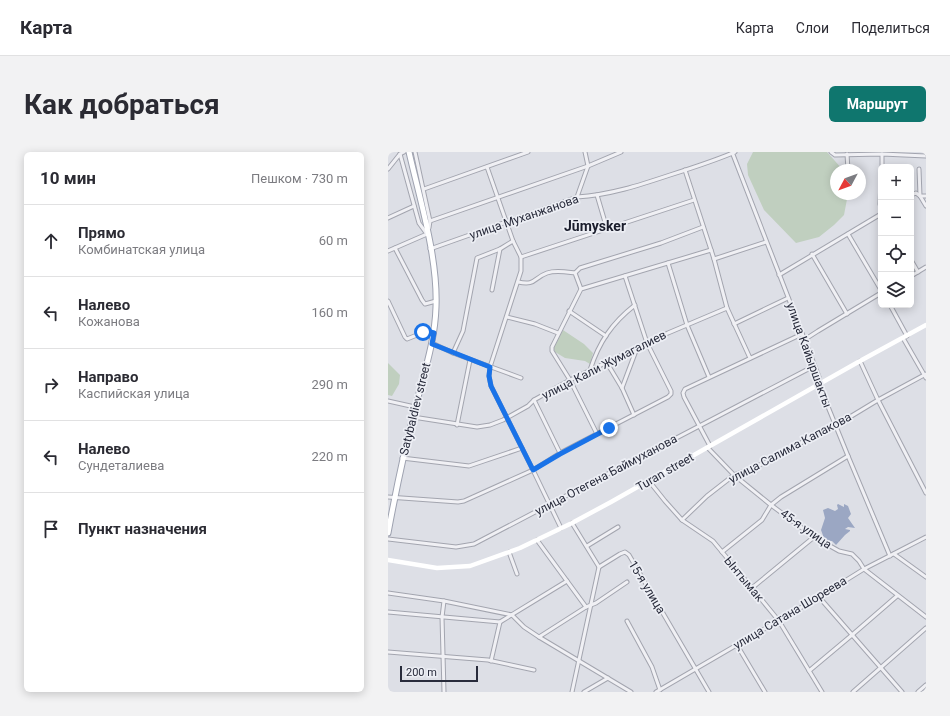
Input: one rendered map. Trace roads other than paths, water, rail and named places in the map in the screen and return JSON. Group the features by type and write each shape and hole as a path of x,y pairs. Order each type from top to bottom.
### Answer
{"main road":[{"name":"Satybaldiev street","path":"388,533 402,458 432,344 436,301 434,268 409,152"}],"street":[{"path":"388,169 400,154 404,152"},
{"path":"415,152 430,221 427,234"},
{"path":"424,189 528,152"},
{"path":"577,197 588,166 585,152"},
{"path":"430,221 588,166 621,152"},
{"name":"улица Муханжанова","path":"430,249 577,197 597,196 630,188 733,152"},
{"name":"улица Кайыршакты","path":"733,152 835,425 890,556"},
{"path":"831,152 835,154 926,156"},
{"path":"400,154 419,223 427,234"},
{"path":"847,154 848,164"},
{"path":"882,154 882,164"},
{"path":"487,167 506,222 521,257 521,271 518,282 490,367 489,376 491,386 561,528"},
{"path":"919,169 920,196 926,206"},
{"path":"685,170 714,259 727,308 750,358"},
{"path":"914,194 926,196"},
{"path":"597,196 607,228"},
{"path":"521,257 694,200"},
{"path":"388,218 414,206"},
{"path":"779,275 878,216"},
{"path":"518,282 531,283 548,273 575,273 580,268 661,243 703,227"},
{"path":"388,251 427,234"},
{"path":"848,234 878,285"},
{"path":"453,353 463,331 477,258 500,249 513,240"},
{"path":"714,259 766,242"},
{"path":"395,248 425,304 436,301"},
{"path":"492,290 500,249"},
{"path":"597,434 570,380 552,351 552,347 558,333 581,289 711,250"},
{"path":"812,254 847,314"},
{"path":"668,263 687,326 709,378 802,334"},
{"path":"914,265 918,272"},
{"path":"914,274 926,267"},
{"path":"575,273 581,289"},
{"path":"388,497 458,502 464,501 533,470 560,454 668,397 671,394 671,391 647,343 625,276"},
{"path":"804,340 878,295"},
{"path":"734,324 788,298"},
{"path":"388,301 405,337 409,339 427,331 434,333"},
{"path":"590,370 598,349 606,336 620,317 635,305"},
{"name":"улица Кали Жумагалиев","path":"413,417 457,425 477,427 490,425 528,406 534,400 590,370 727,308"},
{"path":"891,308 925,376"},
{"path":"569,311 606,336"},
{"path":"507,317 534,324 558,333"},
{"name":"Turan street","path":"388,560 437,568 470,566 537,540 572,523 649,481 926,325"},
{"path":"432,344 470,360 521,378"},
{"path":"622,388 637,348"},
{"path":"457,425 470,360"},
{"path":"860,361 878,400 926,493"},
{"path":"606,363 622,388 634,415"},
{"name":"улица Отегена Баймуханова","path":"388,538 456,547 474,544 814,366"},
{"name":"улица Салима Капакова","path":"682,520 707,496 734,475 767,462 840,423 878,400 925,376"},
{"name":"45-я улица","path":"709,378 685,389 684,397 709,447 734,475 814,537 838,551 852,554 864,569 926,617"},
{"path":"534,400 560,454"},
{"path":"388,401 415,407"},
{"path":"402,458 470,466 522,448"},
{"path":"722,552 762,520 771,505 781,497 848,456"},
{"name":"Ынтымак","path":"649,481 664,501 682,520 706,535 752,588 779,621 822,692"},
{"path":"572,523 599,567 572,692"},
{"path":"587,546 618,527"},
{"path":"752,588 814,537"},
{"name":"улица Сатана Шореева","path":"656,692 779,621 864,569 926,537"},
{"path":"537,540 586,607"},
{"path":"509,552 517,574"},
{"name":"15-я улица","path":"599,567 620,554 625,552 628,555 709,692"},
{"path":"894,554 926,577"},
{"path":"388,612 500,622 567,581"},
{"path":"539,637 627,582"},
{"path":"388,593 444,601 512,615 524,627 539,637 631,692"},
{"path":"809,671 897,596"},
{"path":"819,597 902,692"},
{"path":"444,601 442,617 444,692"},
{"path":"627,621 652,667 660,690"},
{"path":"491,661 500,622"},
{"path":"853,692 926,628"},
{"path":"738,644 765,692"},
{"path":"388,652 491,661 534,670"},
{"path":"584,692 608,678"},
{"path":"918,692 926,685"}],"water":[{"path":"838,504 844,507 844,504 848,506 851,514 848,518 855,528 848,527 845,529 850,531 836,545 832,541 825,541 821,530 825,518 823,510 828,508 835,511 838,509"}],"district":[{"name":"Jūmysker","path":"595,226"}]}
